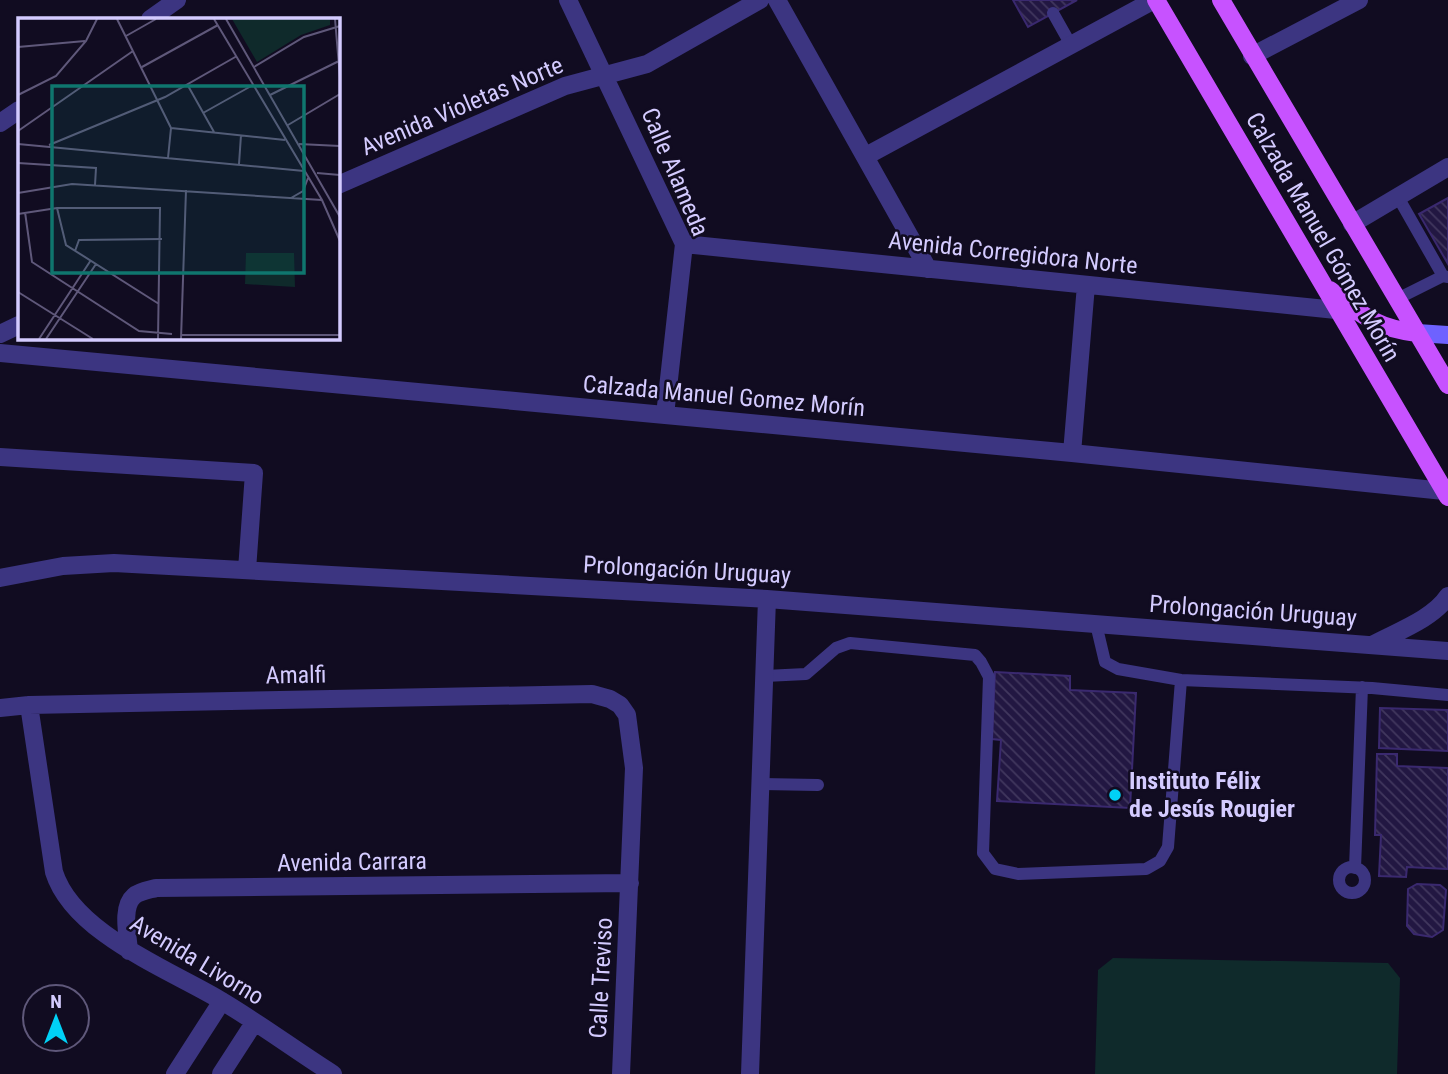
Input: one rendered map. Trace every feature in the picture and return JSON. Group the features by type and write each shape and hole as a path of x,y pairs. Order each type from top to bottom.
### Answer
{"main road":[{"name":"Calzada Manuel Gómez Morín","path":"1155,0 1446,494"},
{"name":"Calzada Manuel Gómez Morín","path":"1221,0 1448,384"},
{"path":"1321,283 1377,325 1417,333"}],"street":[{"path":"150,18 177,0"},
{"name":"Calle Alameda","path":"568,0 606,75 684,244 665,415"},
{"name":"Avenida Violetas Norte","path":"340,184 565,86 647,64 760,0"},
{"path":"777,0 928,269"},
{"path":"866,156 1155,0"},
{"path":"1252,56 1359,0"},
{"path":"0,123 18,111"},
{"path":"1352,224 1448,167"},
{"name":"Avenida Corregidora Norte","path":"684,244 1336,310"},
{"path":"1072,453 1086,285"},
{"path":"0,334 18,325"},
{"path":"1417,333 1448,335"},
{"name":"Calzada Manuel Gomez Morín","path":"0,353 1072,453 1446,494"},
{"path":"0,457 254,473 247,570"},
{"name":"Prolongación Uruguay","path":"0,578 63,566 114,563 768,599 1448,651"},
{"name":"Prolongación Uruguay","path":"1372,645 1423,617 1443,604 1448,596"},
{"path":"750,1074 768,599"},
{"name":"Amalfi","path":"0,708 29,705 592,694"},
{"name":"Calle Treviso","path":"592,694 610,699 620,705 627,715 634,768 621,1074"},
{"name":"Avenida Livorno","path":"29,705 58,886 82,914 129,951 222,1001 333,1074"},
{"name":"Avenida Carrara","path":"129,951 126,916 129,902 134,896 156,888 630,883"},
{"path":"175,1074 222,1001"},
{"path":"221,1074 254,1023"}],"lane":[{"path":"1053,13 1071,45"},
{"path":"1397,299 1446,276 1398,197"},
{"path":"1096,624 1105,662 1111,666 1181,680 1362,687 1448,695"},
{"path":"765,676 806,674 836,648 850,643 975,655 989,677 983,853 995,869 1018,874 1146,869 1160,861 1168,847 1181,680"},
{"path":"1355,868 1362,687"},
{"path":"761,784 818,785"}],"green space":[{"path":"1113,958 1388,963 1400,978 1397,1074 1095,1074 1098,970"}],"building":[{"path":"1013,0 1077,0 1028,27"},
{"path":"1448,198 1448,264 1419,214"},
{"path":"995,672 1070,676 1070,690 1136,693 1130,808 997,801 1001,740 992,739"},
{"path":"1380,708 1448,710 1448,751 1379,748"},
{"path":"1377,754 1397,754 1397,766 1448,768 1448,869 1407,867 1406,877 1379,876 1381,835 1375,835"},
{"path":"1417,884 1440,885 1446,890 1443,930 1432,937 1414,934 1407,926 1408,889"}],"place":[{"name":"Instituto Félix de Jesús Rougier","path":"1115,795"}]}
